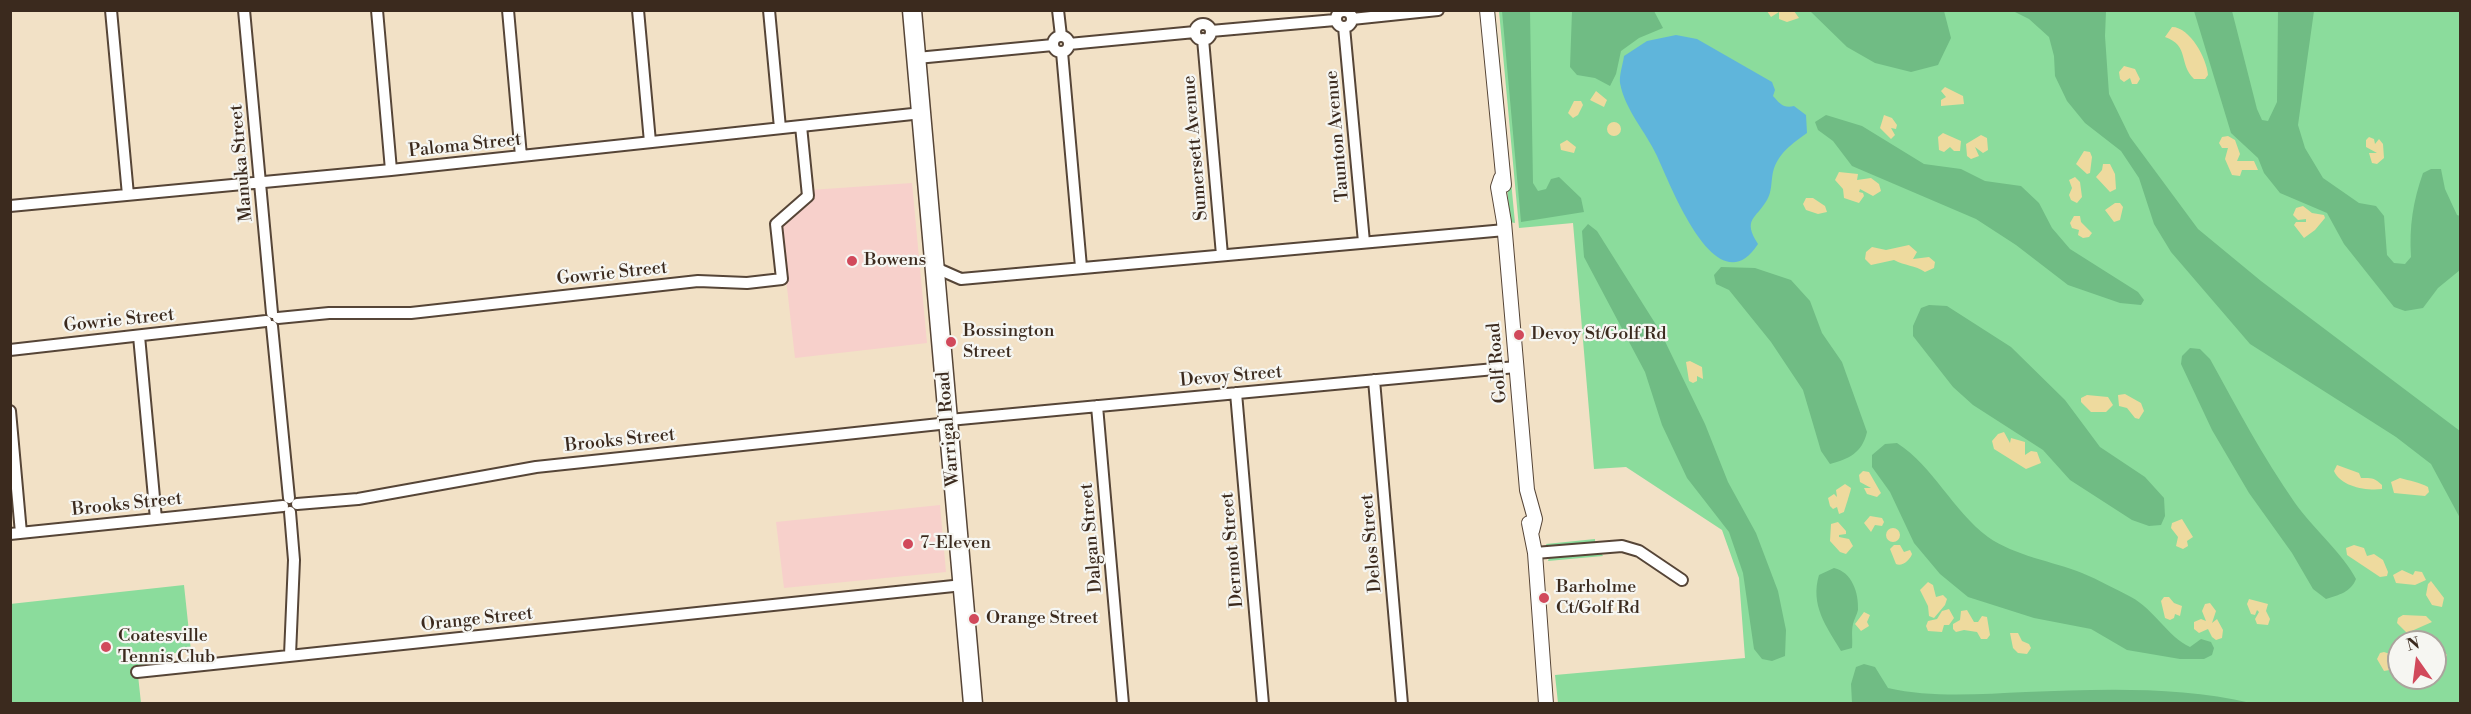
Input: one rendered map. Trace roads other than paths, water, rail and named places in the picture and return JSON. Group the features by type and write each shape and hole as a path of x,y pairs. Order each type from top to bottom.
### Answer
{"highway":[{"name":"Warrigal Road","path":"912,10 973,704"}],"street":[{"path":"111,10 128,195"},
{"name":"Manuka Street","path":"244,10 294,560 290,655"},
{"path":"377,10 392,170"},
{"path":"508,10 521,156"},
{"path":"638,10 650,142"},
{"path":"769,10 780,128"},
{"path":"1058,10 1064,44 1081,267"},
{"name":"Sumersett Avenue","path":"1201,10 1222,255"},
{"path":"917,58 1053,45 1055,50 1064,44 1438,10"},
{"name":"Golf Road","path":"1487,10 1501,178 1507,214 1504,226 1516,367 1529,500 1534,519 1532,531 1546,704"},
{"name":"Taunton Avenue","path":"1344,17 1364,242"},
{"name":"Paloma Street","path":"10,206 392,170 922,113"},
{"name":"Gowrie Street","path":"10,350 329,314 411,313 698,281 747,284 782,279 776,224 808,196 801,126"},
{"path":"936,268 961,279 1364,242 1504,226"},
{"path":"139,336 156,519"},
{"name":"Devoy Street","path":"949,421 1516,367"},
{"name":"Delos Street","path":"1374,380 1402,704"},
{"name":"Dermot Street","path":"1236,393 1263,704"},
{"name":"Dalgan Street","path":"1097,406 1123,704"},
{"path":"10,411 16,534"},
{"name":"Brooks Street","path":"16,534 358,499 536,467 949,421"},
{"path":"1535,554 1622,546 1639,551 1682,580"},
{"name":"Orange Street","path":"137,672 963,585"}],"water":[{"path":"1676,35 1697,39 1772,82 1775,90 1773,96 1777,101 1785,106 1794,106 1806,115 1807,133 1778,159 1773,172 1769,197 1751,224 1753,236 1758,244 1742,260 1727,261 1712,252 1697,235 1684,214 1652,147 1631,112 1620,83 1624,56 1647,41"}],"place":[{"name":"Bowens","path":"852,261"},
{"name":"Devoy St/Golf Rd","path":"1519,335"},
{"name":"Bossington Street","path":"951,342"},
{"name":"7-Eleven","path":"908,544"},
{"name":"Barholme Ct/Golf Rd","path":"1544,598"},
{"name":"Orange Street","path":"974,619"},
{"name":"Coatesville Tennis Club","path":"106,647"}]}
